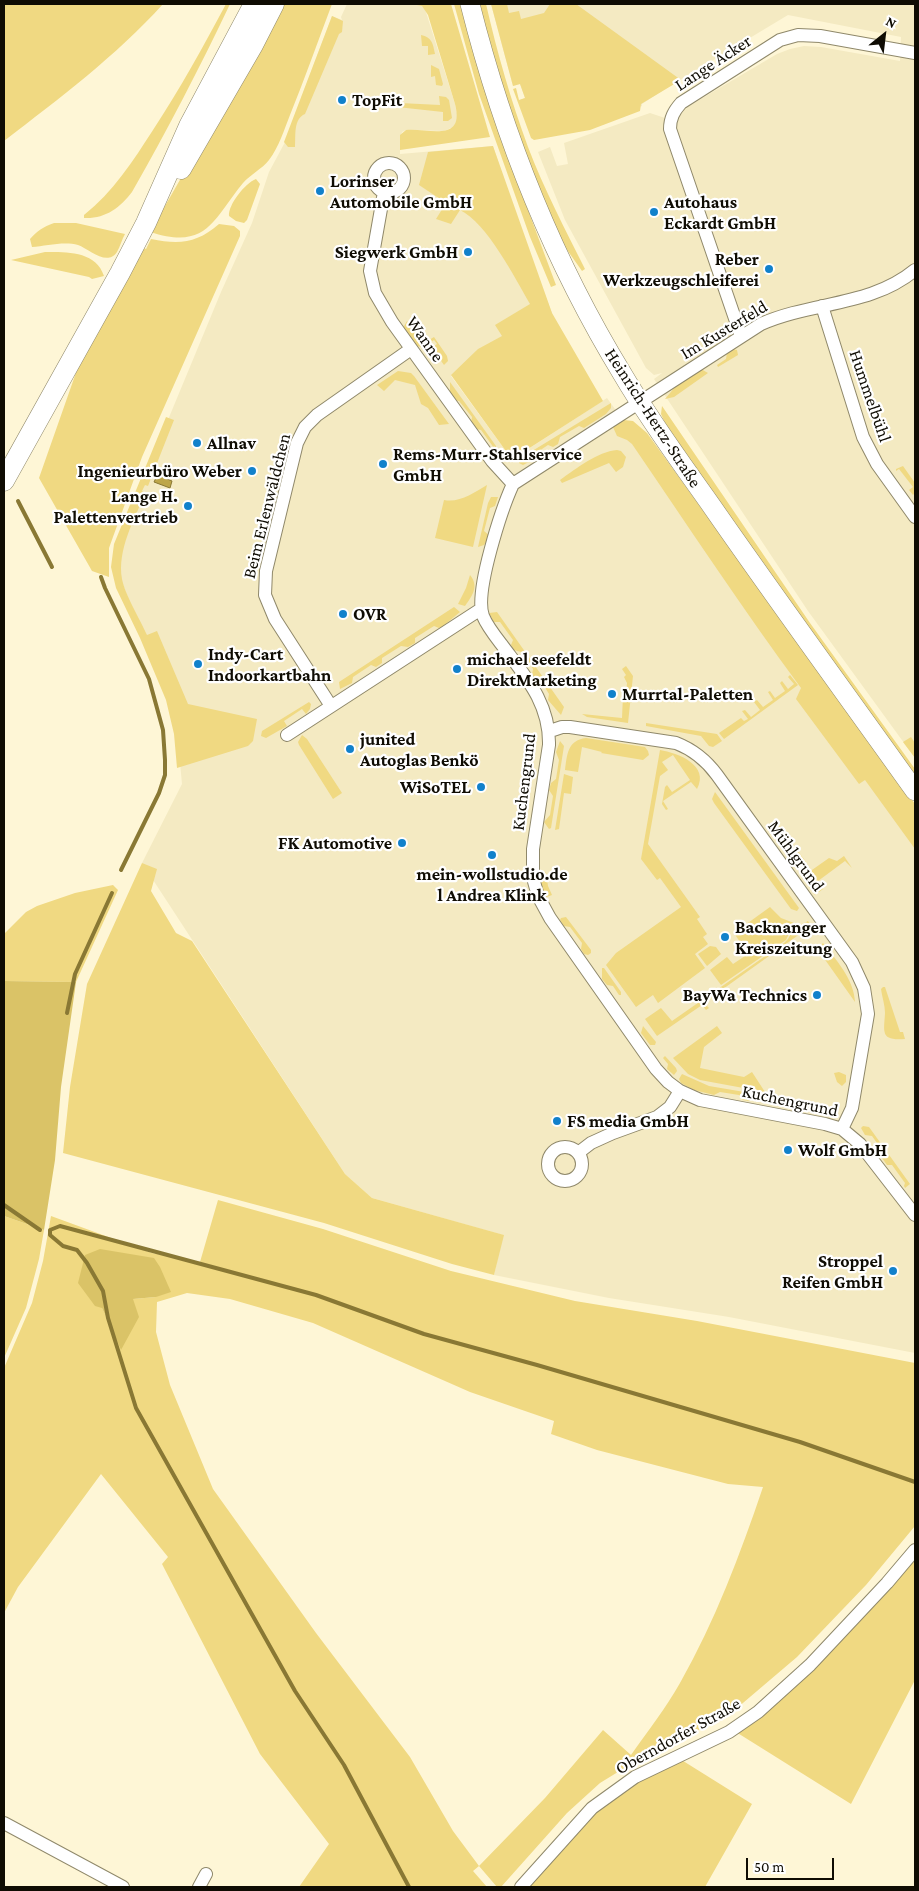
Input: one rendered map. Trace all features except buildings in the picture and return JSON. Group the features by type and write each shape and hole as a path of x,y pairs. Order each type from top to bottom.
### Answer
{"main road":[{"path":"4,481 146,223 189,126 254,4"},
{"path":"146,223 192,153 274,4"},
{"name":"Heinrich-Hertz-Straße","path":"470,4 495,94 527,183 580,299 622,374 639,402 764,582 915,791"}],"street":[{"name":"Lange Äcker","path":"741,336 670,129 671,118 675,110 681,103 735,68 780,40 789,37 798,35 820,36 915,53"},
{"name":"Wanne","path":"384,192 370,271 373,288 382,308 411,349 492,461 513,484"},
{"name":"Im Kusterfeld","path":"639,402 761,324 786,314 881,292 896,285 915,270"},
{"name":"Hummelbühl","path":"822,306 863,437 877,464 915,517"},
{"name":"Beim Erlenwäldchen","path":"331,706 268,606 264,588 270,552 297,443 305,427 318,415 411,349"},
{"path":"287,735 481,609 486,567 505,501 513,484 639,402"},
{"name":"Kuchengrund","path":"481,609 487,624 538,696 545,710 550,731 533,849 533,878 538,896 550,918 653,1063 668,1082 680,1091 700,1100 842,1129 860,1144 915,1215"},
{"name":"Mühlgrund","path":"550,731 562,727 570,727 676,743 702,757 717,775 852,962 864,988 868,1014 866,1030 852,1108 842,1129"},
{"path":"578,1153 591,1143 613,1132 657,1117 670,1107 680,1091"},
{"name":"Oberndorfer Straße","path":"521,1887 592,1808 635,1777 729,1732 758,1712 810,1665 915,1550"},
{"path":"4,1823 123,1887"},
{"path":"198,1887 206,1874"}],"shaded area":[{"path":"4,4 163,4 107,59 4,141"},
{"path":"226,4 230,4 207,51 132,192 117,208 99,217 84,218 84,215 122,176 138,153 182,83"},
{"path":"281,4 332,4 276,150 266,163 243,183 215,220 206,228 196,234 184,237 169,237 150,232"},
{"path":"347,4 411,4 422,6 425,9 458,118 454,127 444,131 406,130 402,132 400,154 493,146 518,225 552,313 451,376 508,454 512,456 519,455 607,398 915,824 915,1353 729,1317 609,1298 494,1275 503,1235 372,1198 345,1174 142,863 182,784 176,720 116,567 148,468 221,292 252,223 269,172 284,144 332,16 342,20 341,17"},
{"path":"411,4 451,4 490,137 400,150 400,135 406,130 443,131 450,129 455,124 457,116 428,15 422,6"},
{"path":"454,4 461,4 500,135 556,285 551,287 530,237 479,94"},
{"path":"477,4 486,4 505,76 528,147 548,194 585,269 582,271 565,247 534,183 516,139"},
{"path":"491,4 915,4 915,758 808,611 654,379 662,373 654,375 646,368 565,220 538,152 550,147 557,166 568,164 564,143 650,113 674,121 677,113 777,54 790,49 804,46 821,47 900,61 901,37 788,15 665,89 642,104 642,106 589,126 517,101 525,98 520,84 513,86"},
{"path":"491,4 507,4 509,13 519,11 521,19 544,13 550,4 576,4 681,80 641,104 640,111 590,130 534,140 531,138 513,89 516,88 519,100 525,98 520,84 513,86"},
{"path":"332,16 343,21 342,32 339,34 305,114 301,116 297,124 295,147 288,147 284,142"},
{"path":"421,35 430,39 435,54 428,55 428,46 422,46"},
{"path":"431,65 439,69 442,86 436,85 435,76 431,77"},
{"path":"397,95 400,95 400,103 440,105 439,96 446,97 449,100 452,118 448,121 443,121 443,112 397,107"},
{"path":"493,146 552,313 603,401 517,456 508,454 451,375 478,349 502,336 495,325 530,304 500,252 480,227 460,210 451,224 436,219 446,203 419,185 428,152"},
{"path":"256,179 260,184 247,220 244,223 236,221 229,216 231,206 242,190"},
{"path":"54,223 76,223 125,234 117,252 108,258 98,256 73,244 32,247 30,239 40,230"},
{"path":"219,224 234,226 240,231 240,236 142,457 109,548 109,577 92,571 39,478 78,367 143,248 146,249 151,239 179,242 195,239"},
{"path":"45,252 71,253 88,257 100,268 104,276 92,279 11,260"},
{"path":"409,315 429,340 434,337 447,356 448,361 444,365 432,348 437,344 434,340 429,344"},
{"path":"407,321 428,350 426,352 422,347 416,346 403,328"},
{"path":"733,349 737,350 738,355 718,367 717,365 726,359 727,353"},
{"path":"701,369 708,373 674,397 665,399 675,387"},
{"path":"398,371 411,373 414,376 449,424 439,425 428,408 421,404 415,385 395,380 384,391 377,385"},
{"path":"450,382 496,448 494,448 481,430 476,429 471,423 472,417 459,401 453,400 450,395"},
{"path":"611,403 611,408 606,414 584,428 579,426 560,437 558,444 553,447 548,445 530,457 531,461 523,465 519,463 519,459"},
{"path":"662,406 810,623 915,769 915,783 665,423 661,414"},
{"path":"166,417 174,420 148,486 145,485 142,491 145,494 124,546 121,568 122,579 129,600 147,635 157,631 188,704 257,719 253,741 248,746 177,768 174,734 166,700 140,638 116,588 111,567 114,544"},
{"path":"624,420 633,421 647,433 915,804 915,849 865,780 859,784 796,699 801,688 736,597 632,444 617,436 613,427"},
{"path":"617,450 621,451 626,457 623,467 616,472 609,463 562,483 560,480 595,457"},
{"path":"903,466 915,483 915,493 913,495 909,490 913,487 899,469 896,471 896,469"},
{"path":"160,476 172,481 170,488 154,482"},
{"path":"487,485 473,547 435,538 444,500 461,499"},
{"path":"491,497 498,497 495,506 490,508 484,531 490,536 484,545 478,547 488,503"},
{"path":"470,575 473,579 474,590 465,606 458,604"},
{"path":"454,607 460,612 442,627 434,626 415,638 415,643 408,647 401,646 382,658 382,663 376,667 371,665 353,677 352,683 340,689 339,682"},
{"path":"497,612 564,707 561,715 548,700 549,694 541,681 536,681 532,675 533,669 521,652 514,650 511,645 513,640 500,622 494,622 489,613"},
{"path":"626,666 633,676 628,723 587,717 582,714 622,718 623,695 626,693 627,683 624,677 626,675 622,669"},
{"path":"790,675 798,685 724,739 719,733 741,718 744,721 748,719 742,711 745,710 751,717 760,710 754,702 757,700 763,707 773,700 768,692 770,691 775,698 785,691 780,683 782,681 788,689 794,684 788,677"},
{"path":"309,702 311,704 310,709 306,714 302,709 284,721 287,726 266,738 261,736 262,731"},
{"path":"646,723 717,734 722,741 713,747 709,746 701,736 646,726"},
{"path":"302,735 307,739 342,793 333,799 299,745 298,742"},
{"path":"911,737 915,743 915,758 903,742"},
{"path":"586,738 645,747 649,755 643,760 601,753 582,747 578,772 565,770 569,749 575,742"},
{"path":"560,741 564,746 551,828 549,829 544,822 550,815 553,796 549,790 551,783 556,779 559,760 556,752"},
{"path":"660,750 683,757 690,762 696,767 700,781 697,789 691,782 663,801 668,809 666,810 662,804 665,787 667,785 672,792 690,780 673,755 662,762 668,770 660,776 648,844 700,917 697,919 707,934 703,937 708,944 695,954 705,968 658,1003 653,995 636,1007 606,965 616,953 681,907 660,878 657,880 641,859"},
{"path":"564,774 573,777 571,794 564,793 559,829 555,830"},
{"path":"715,792 799,908 797,911 791,909 714,803 712,799"},
{"path":"772,826 775,830 780,826 806,862 796,869 767,828"},
{"path":"844,856 852,868 845,861 818,881 823,889 815,895 802,877 829,858 837,861"},
{"path":"142,863 157,869 151,891 176,933 192,941 345,1174 372,1198 504,1235 494,1275 452,1264 324,1223 63,1153 70,1087 87,984"},
{"path":"538,870 546,872 548,886 552,895 544,896"},
{"path":"113,885 118,890 76,982 4,981 4,934 26,912 37,906 75,893"},
{"path":"770,907 781,918 794,923 786,940 721,985 710,970 727,957 733,964 748,954 734,933"},
{"path":"566,917 591,950 591,953 588,955 584,954 581,949 582,943 570,927 564,926 560,920"},
{"path":"808,921 811,926 709,999 707,1006 709,1008 706,1010 702,1005 657,1036 645,1019 661,1008 672,1021 784,943 796,924"},
{"path":"823,943 848,978 855,1002 821,954 819,947"},
{"path":"710,946 716,947 721,954 707,966 698,954"},
{"path":"602,968 604,968 621,992 621,995 613,986 607,985 602,979"},
{"path":"4,981 76,982 61,1087 55,1160 44,1230 4,1216"},
{"path":"885,987 900,1032 903,1032 905,1039 887,1037 885,1034 885,1010 881,989"},
{"path":"643,1026 656,1042 655,1045 650,1045 641,1033"},
{"path":"717,1026 722,1033 704,1047 700,1068 744,1077 752,1072 765,1092 700,1080 688,1074 673,1058"},
{"path":"665,1056 676,1068 677,1071 674,1075 667,1069 668,1064 663,1058"},
{"path":"839,1072 846,1075 846,1082 842,1086 837,1082 834,1073"},
{"path":"682,1074 709,1086 827,1106 834,1111 828,1113 815,1112 810,1107 792,1104 786,1107 779,1106 775,1101 755,1097 749,1101 743,1100 739,1095 720,1092 714,1095 694,1090 681,1083 679,1079"},
{"path":"863,1126 869,1127 910,1184 905,1188 905,1183 892,1165 887,1165 882,1158 884,1153 872,1136 865,1135 861,1128"},
{"path":"218,1200 323,1229 451,1271 575,1301 697,1321 915,1363 915,1526 866,1585 797,1657 730,1714 631,1764 600,1783 567,1813 501,1887 497,1887 479,1866 473,1871 487,1887 299,1887 329,1844 260,1754 162,1564 168,1557 101,1474 18,1587 4,1613 4,1368 32,1303 43,1261 51,1216 152,1253 200,1262","holes":["160,1267 156,1297 133,1299 121,1349 102,1308","187,1293 230,1299 313,1323 470,1392 554,1421 551,1434 597,1450 728,1484 763,1487 736,1563 716,1612 693,1660 663,1711 631,1755 603,1730 545,1798 479,1866 453,1831 410,1757 316,1633 213,1489 170,1385 156,1332 157,1302"]},
{"path":"4,1216 44,1230 39,1259 26,1308 4,1358"},
{"path":"100,1249 154,1258 171,1292 156,1297 133,1299 139,1317 121,1350 102,1308 95,1306 78,1283 85,1255"},
{"path":"915,1556 915,1680 851,1804 736,1732"},
{"path":"680,1759 752,1804 705,1887 526,1887 590,1816 635,1782"}],"waterway":[{"path":"18,501 52,567"},
{"path":"101,577 149,679 163,730 165,775 159,793 121,870"},
{"path":"67,1013 75,974 112,893"},
{"path":"4,1205 40,1230"},
{"path":"409,1887 344,1765 295,1691 136,1408 108,1318 103,1291 77,1250 63,1246 50,1235 50,1230 60,1226 316,1295 424,1334 800,1442 915,1482"}],"place":[{"name":"TopFit","path":"342,100"},
{"name":"Lorinser Automobile GmbH","path":"320,191"},
{"name":"Autohaus Eckardt GmbH","path":"654,212"},
{"name":"Siegwerk GmbH","path":"468,252"},
{"name":"Reber Werkzeugschleiferei","path":"769,269"},
{"name":"Allnav","path":"197,443"},
{"name":"Rems-Murr-Stahlservice GmbH","path":"383,464"},
{"name":"Ingenieurbüro Weber","path":"252,471"},
{"name":"Lange H. Palettenvertrieb","path":"188,506"},
{"name":"OVR","path":"343,614"},
{"name":"Indy-Cart Indoorkartbahn","path":"198,664"},
{"name":"michael seefeldt DirektMarketing","path":"457,669"},
{"name":"Murrtal-Paletten","path":"612,694"},
{"name":"junited Autoglas Benkö","path":"350,749"},
{"name":"WiSoTEL","path":"481,787"},
{"name":"FK Automotive","path":"402,843"},
{"name":"mein-wollstudio.de l Andrea Klink","path":"492,855"},
{"name":"Backnanger Kreiszeitung","path":"725,937"},
{"name":"BayWa Technics","path":"817,995"},
{"name":"FS media GmbH","path":"557,1121"},
{"name":"Wolf GmbH","path":"788,1150"},
{"name":"Stroppel Reifen GmbH","path":"893,1271"}]}
